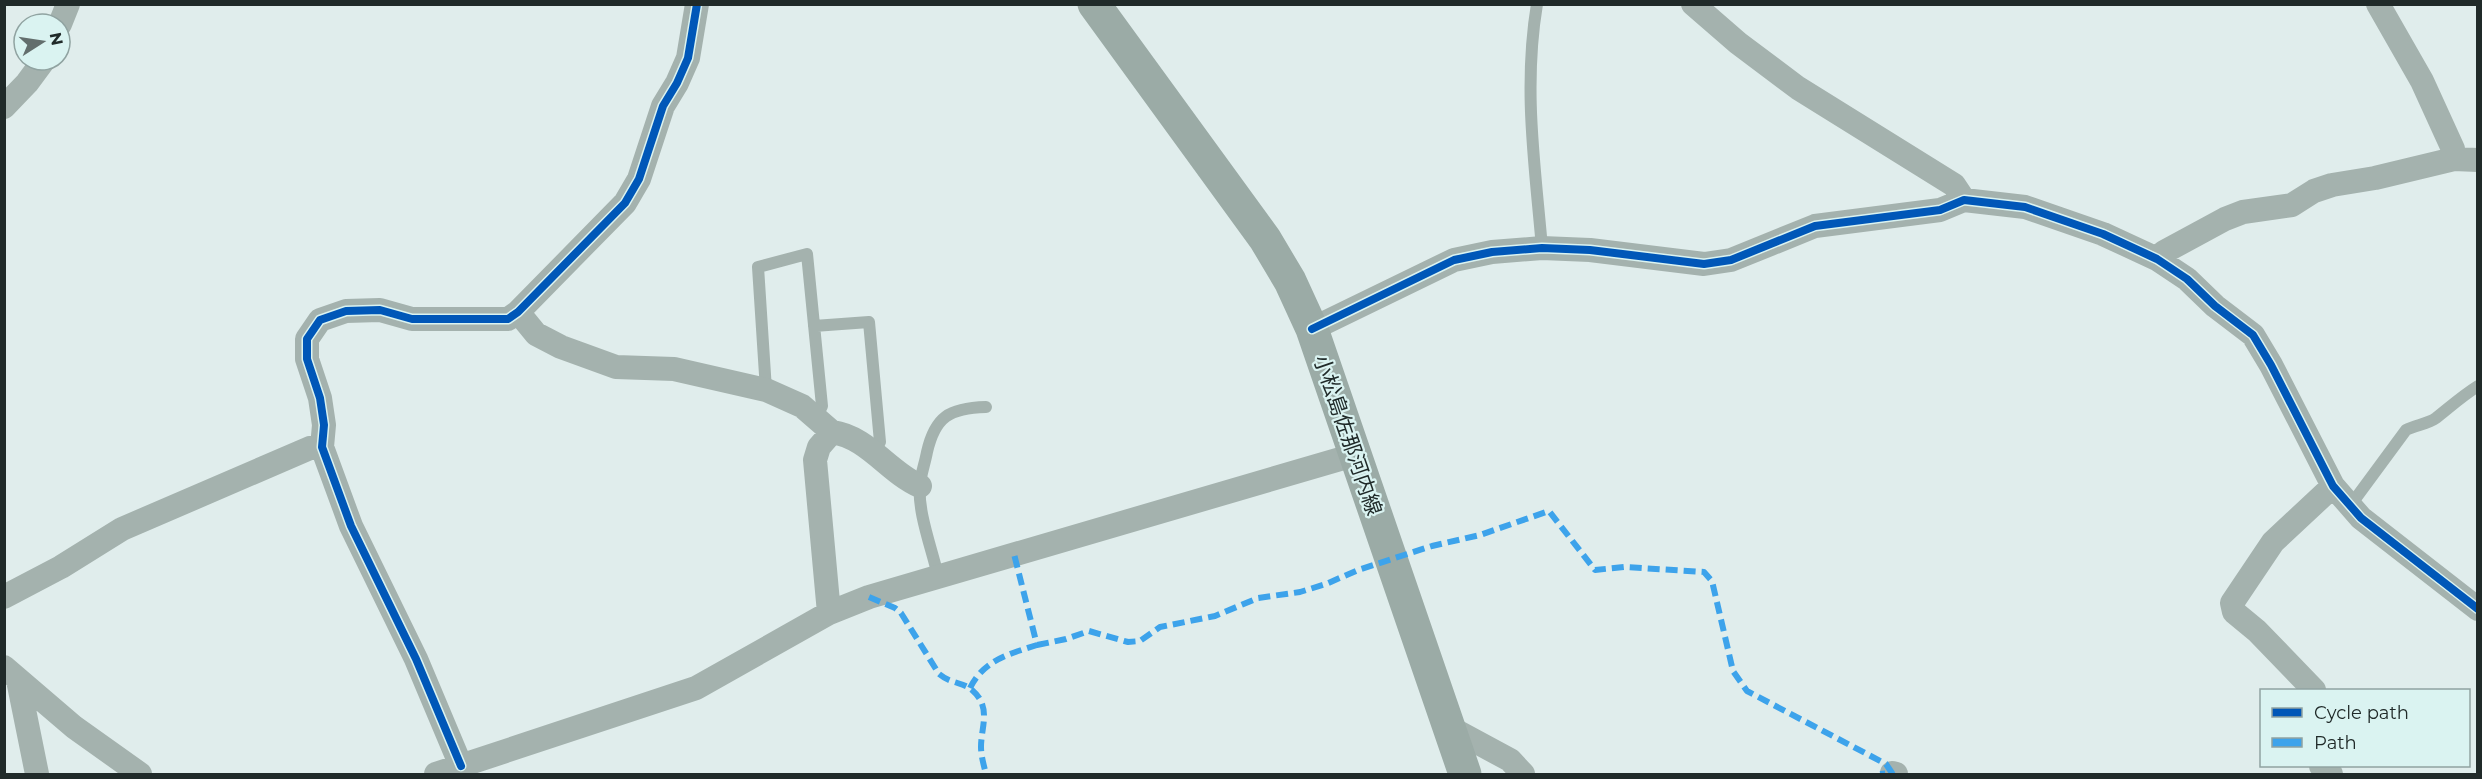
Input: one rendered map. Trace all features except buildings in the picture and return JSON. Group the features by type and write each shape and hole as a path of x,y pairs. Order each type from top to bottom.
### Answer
{"main road":[{"name":"小松島佐那河内線","path":"1094,4 1265,239 1290,281 1312,329 1465,774"}],"street":[{"path":"460,766 416,659 351,526 322,447 324,425 320,398 307,359 307,339 320,320 345,311 380,310 412,319 508,319 518,312 625,203 639,180 663,106 688,58 697,4"},
{"path":"1693,4 1699,12 1798,88 1954,185 1964,200"},
{"path":"2378,4 2422,81 2453,148 2466,159"},
{"path":"4,107 35,72"},
{"path":"2157,259 2164,252 2225,219 2243,212 2292,205 2314,191 2332,185 2466,159"},
{"path":"1312,329 1454,260 1492,252 1542,248 1590,250 1704,264 1731,260 1815,226 1940,210 1964,200 2025,207 2103,234 2157,259 2187,279 2215,306 2253,335 2271,365 2333,486 2361,518 2478,609"},
{"path":"518,312 536,334 561,347 616,367 674,369 766,390 802,406 824,425 874,452 905,479 920,486"},
{"path":"824,425 815,459 829,613"},
{"path":"4,597 61,567 122,529 310,448 322,447"},
{"path":"436,774 696,688 829,613 869,597 1354,455"},
{"path":"2313,689 2257,631 2234,612 2232,603 2272,542 2333,486"},
{"path":"11,673 37,774"},
{"path":"11,673 74,727 140,774"},
{"path":"1447,726 1510,760 1523,774"}],"lane":[{"path":"1537,4 1532,36 1529,88 1542,248"},
{"path":"766,390 758,267 807,254 824,425"},
{"path":"814,326 869,322 880,442 874,452"},
{"path":"2350,506 2406,430 2416,424 2434,420 2457,399 2478,386"},
{"path":"938,576 922,509 920,486 932,433 936,424 955,411 969,407 986,407"}],"marked path":[{"path":"1037,645 1089,631 1128,642 1140,641 1160,627 1215,616 1258,598 1300,592 1358,570 1432,546 1480,535 1549,511 1595,570 1624,567 1704,572 1712,581 1733,671 1747,691 1886,764 1892,773 1880,774"},
{"path":"970,688 990,664 1007,655 1037,645 1014,554"},
{"path":"869,597 901,613 939,674 968,687 982,703 984,717 981,747 986,774"}],"cycle path":[{"path":"461,766 416,659 351,526 322,447 324,425 320,398 307,359 307,339 320,320 346,311 380,310 412,319 508,319 518,312 625,203 639,179 663,106 688,58 697,4"},
{"path":"1312,329 1454,260 1492,252 1542,248 1590,250 1704,264 1731,260 1815,226 1940,210 1964,200 2025,207 2103,234 2157,259 2187,279 2215,306 2253,335 2271,365 2333,486 2361,518 2478,609"}]}
